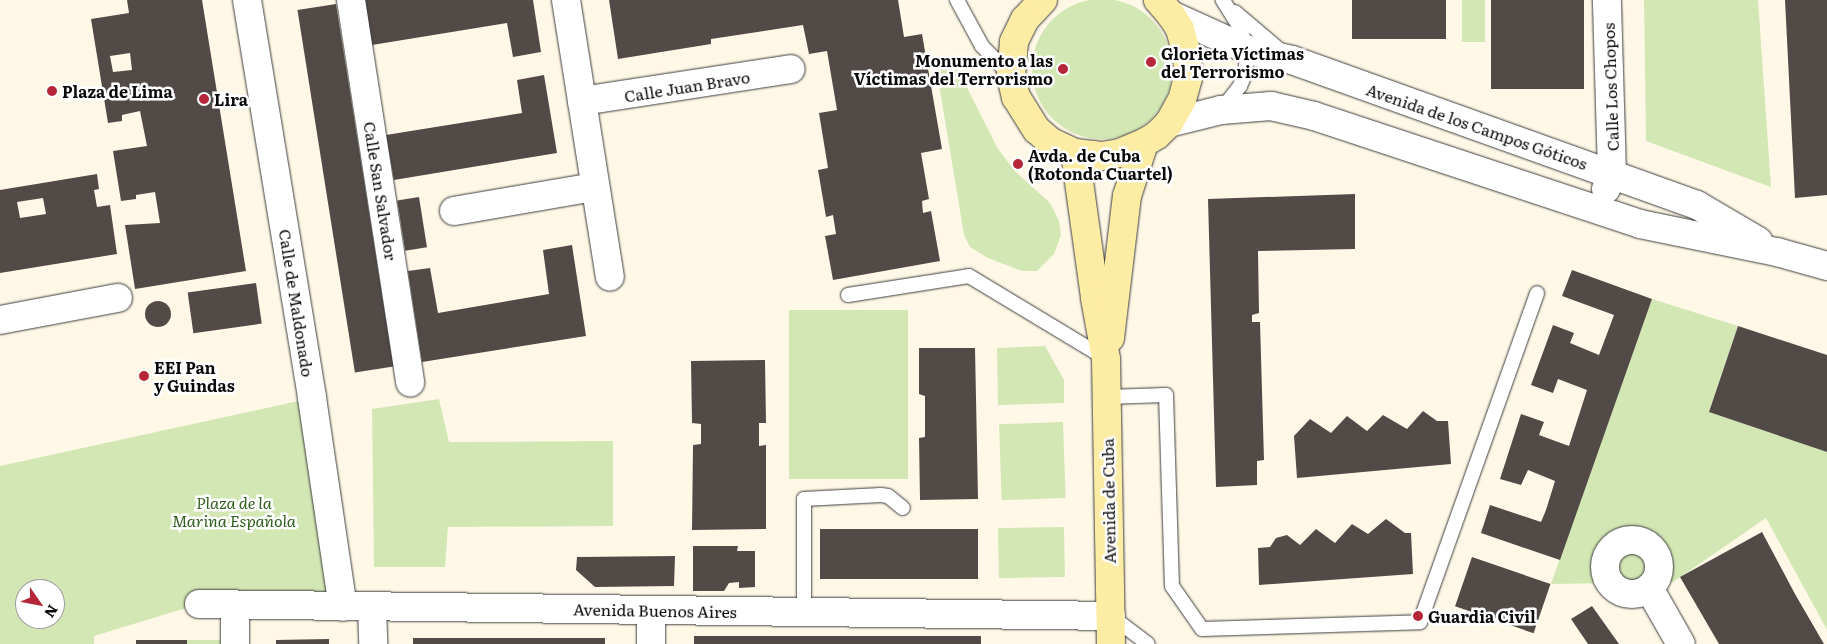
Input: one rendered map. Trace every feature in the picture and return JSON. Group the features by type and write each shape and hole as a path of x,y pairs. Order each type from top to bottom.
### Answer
{"street":[{"name":"Calle de Maldonado","path":"247,0 312,398 343,607"},
{"name":"Calle San Salvador","path":"351,0 410,382"},
{"path":"566,0 610,277"},
{"name":"Calle Los Chopos","path":"1607,0 1612,173"},
{"path":"1035,2 1014,42 1011,76 1016,97 1037,130 1051,142 1075,153 1102,156 1120,154 1157,135 1169,123 1182,100 1188,78 1187,54 1180,29 1162,4"},
{"name":"Avenida de los Campos Góticos","path":"1162,4 1248,50 1292,60 1697,205 1776,252"},
{"name":"Calle Juan Bravo","path":"582,101 791,69"},
{"name":"Avenida de los Campos Góticos","path":"1169,123 1221,110 1270,106 1314,116 1640,224 1776,252 1827,266"},
{"name":"Avenida de Cuba","path":"1106,359 1116,297 1127,196 1144,143"},
{"name":"Avenida de Cuba","path":"1075,153 1095,298 1106,359 1111,644"},
{"path":"1598,210 1612,173"},
{"path":"454,211 596,187"},
{"path":"0,320 118,298"},
{"path":"1649,588 1681,644"},
{"name":"Avenida Buenos Aires","path":"199,604 1111,616"},
{"path":"235,605 235,644"},
{"path":"372,607 373,644"},
{"path":"651,610 651,644"}],"lane":[{"path":"957,0 982,46 1011,76"},
{"path":"1221,110 1242,80 1248,50 1239,26 1223,1"},
{"path":"1223,1 1292,60"},
{"path":"848,295 969,276 1106,359"},
{"path":"1107,397 1166,395 1172,586 1202,629 1420,622 1538,294"},
{"path":"804,612 804,499 881,495 888,496 903,508"},
{"path":"1111,616 1148,644"}],"green space":[{"path":"1102,-1 1116,0 1129,4 1152,19 1167,42 1171,55 1171,83 1167,96 1152,119 1129,134 1116,138 1102,139 1088,138 1075,134 1052,119 1037,96 1033,83 1032,69 1033,55 1037,42 1052,19 1075,4 1088,0"},
{"path":"1462,0 1485,0 1485,42 1462,42"},
{"path":"1644,0 1758,0 1771,187 1646,141"},
{"path":"946,55 953,60 998,149 1015,171 1050,203 1059,221 1061,235 1054,254 1037,271 1022,271 988,258 970,247 964,235 936,66"},
{"path":"1652,299 1738,326 1709,412 1827,452 1827,630 1766,518 1673,582 1551,584"},
{"path":"789,310 908,310 908,479 789,479"},
{"path":"1045,346 1064,380 1064,403 998,405 997,348"},
{"name":"Plaza de la Marina Española","path":"312,398 343,607 199,604 94,636 94,644 0,644 0,466"},
{"path":"439,399 449,442 613,441 613,526 448,527 445,567 374,567 372,409"},
{"path":"1063,422 1066,498 1002,500 999,424"},
{"path":"1064,527 1065,577 999,578 998,528"},
{"path":"187,640 244,640 244,644 187,644"}],"building":[{"path":"127,0 202,0 246,271 135,289 125,225 160,223 155,192 136,195 136,199 121,201 113,151 147,146 140,111 122,115 122,121 108,123 91,19 129,13","holes":["130,53 132,70 113,72 110,56"]},
{"path":"364,0 533,0 541,52 513,57 507,23 372,45"},
{"path":"609,0 898,0 904,37 922,34 942,149 921,153 929,199 922,201 923,213 931,211 940,261 833,280 825,236 836,234 833,215 826,217 818,170 828,168 819,113 837,110 827,51 809,54 803,25 711,39 711,44 618,59"},
{"path":"1352,0 1446,0 1446,39 1352,39"},
{"path":"1491,0 1584,0 1584,89 1491,89"},
{"path":"1785,0 1827,0 1827,195 1795,198"},
{"path":"336,4 393,366 355,373 297,10"},
{"path":"544,75 557,153 394,180 386,135 522,113 517,80"},
{"path":"97,174 99,189 94,190 97,207 110,205 117,254 0,273 0,190","holes":["43,198 46,214 20,218 17,202"]},
{"path":"1355,194 1355,249 1258,251 1259,313 1252,315 1252,322 1260,322 1264,460 1257,461 1257,485 1216,487 1208,199"},
{"path":"419,197 427,247 405,251 397,200"},
{"path":"572,245 586,336 422,362 408,271 430,268 438,313 549,294 543,250"},
{"path":"1572,270 1652,299 1560,560 1481,533 1490,505 1541,522 1546,510 1555,481 1528,470 1521,485 1500,479 1521,414 1544,422 1539,435 1569,446 1587,390 1558,379 1553,393 1531,385 1553,325 1574,333 1570,343 1599,355 1614,315 1562,296"},
{"path":"256,283 262,324 193,333 188,293"},
{"path":"158,301 167,305 171,314 167,323 158,327 149,323 145,314 149,305"},
{"path":"1738,326 1827,355 1827,452 1709,412"},
{"path":"919,348 975,348 978,499 920,500 919,438 925,437 925,396 919,394"},
{"path":"765,360 766,423 759,423 759,446 766,445 766,529 692,530 693,445 701,444 701,424 692,423 691,361"},
{"path":"1423,411 1437,421 1448,421 1451,464 1297,478 1294,436 1310,419 1331,433 1347,416 1367,431 1383,415 1407,429"},
{"path":"1386,519 1405,533 1411,533 1413,574 1259,585 1258,548 1270,547 1276,538 1287,535 1300,545 1316,529 1335,543 1352,524 1368,534"},
{"path":"820,529 978,529 978,579 820,579"},
{"path":"1762,532 1824,644 1719,644 1680,577"},
{"path":"693,546 738,546 737,551 755,551 755,587 739,588 739,582 729,583 724,591 693,591"},
{"path":"675,556 674,586 595,587 576,570 577,557"},
{"path":"1472,557 1550,584 1534,633 1455,606"},
{"path":"1592,606 1619,644 1588,644 1571,619"},
{"path":"694,636 981,636 981,644 694,644"},
{"path":"413,638 605,638 605,644 413,644"},
{"path":"329,639 329,644 276,644 276,640"},
{"path":"136,640 187,640 187,644 136,644"}],"place":[{"name":"Glorieta Víctimas del Terrorismo","path":"1151,62"},
{"name":"Monumento a las Víctimas del Terrorismo","path":"1063,69"},
{"name":"Plaza de Lima","path":"52,91"},
{"name":"Lira","path":"204,99"},
{"name":"Avda. de Cuba (Rotonda Cuartel)","path":"1018,164"},
{"name":"EEI Pan y Guindas","path":"144,376"},
{"name":"Guardia Civil","path":"1418,616"}]}
